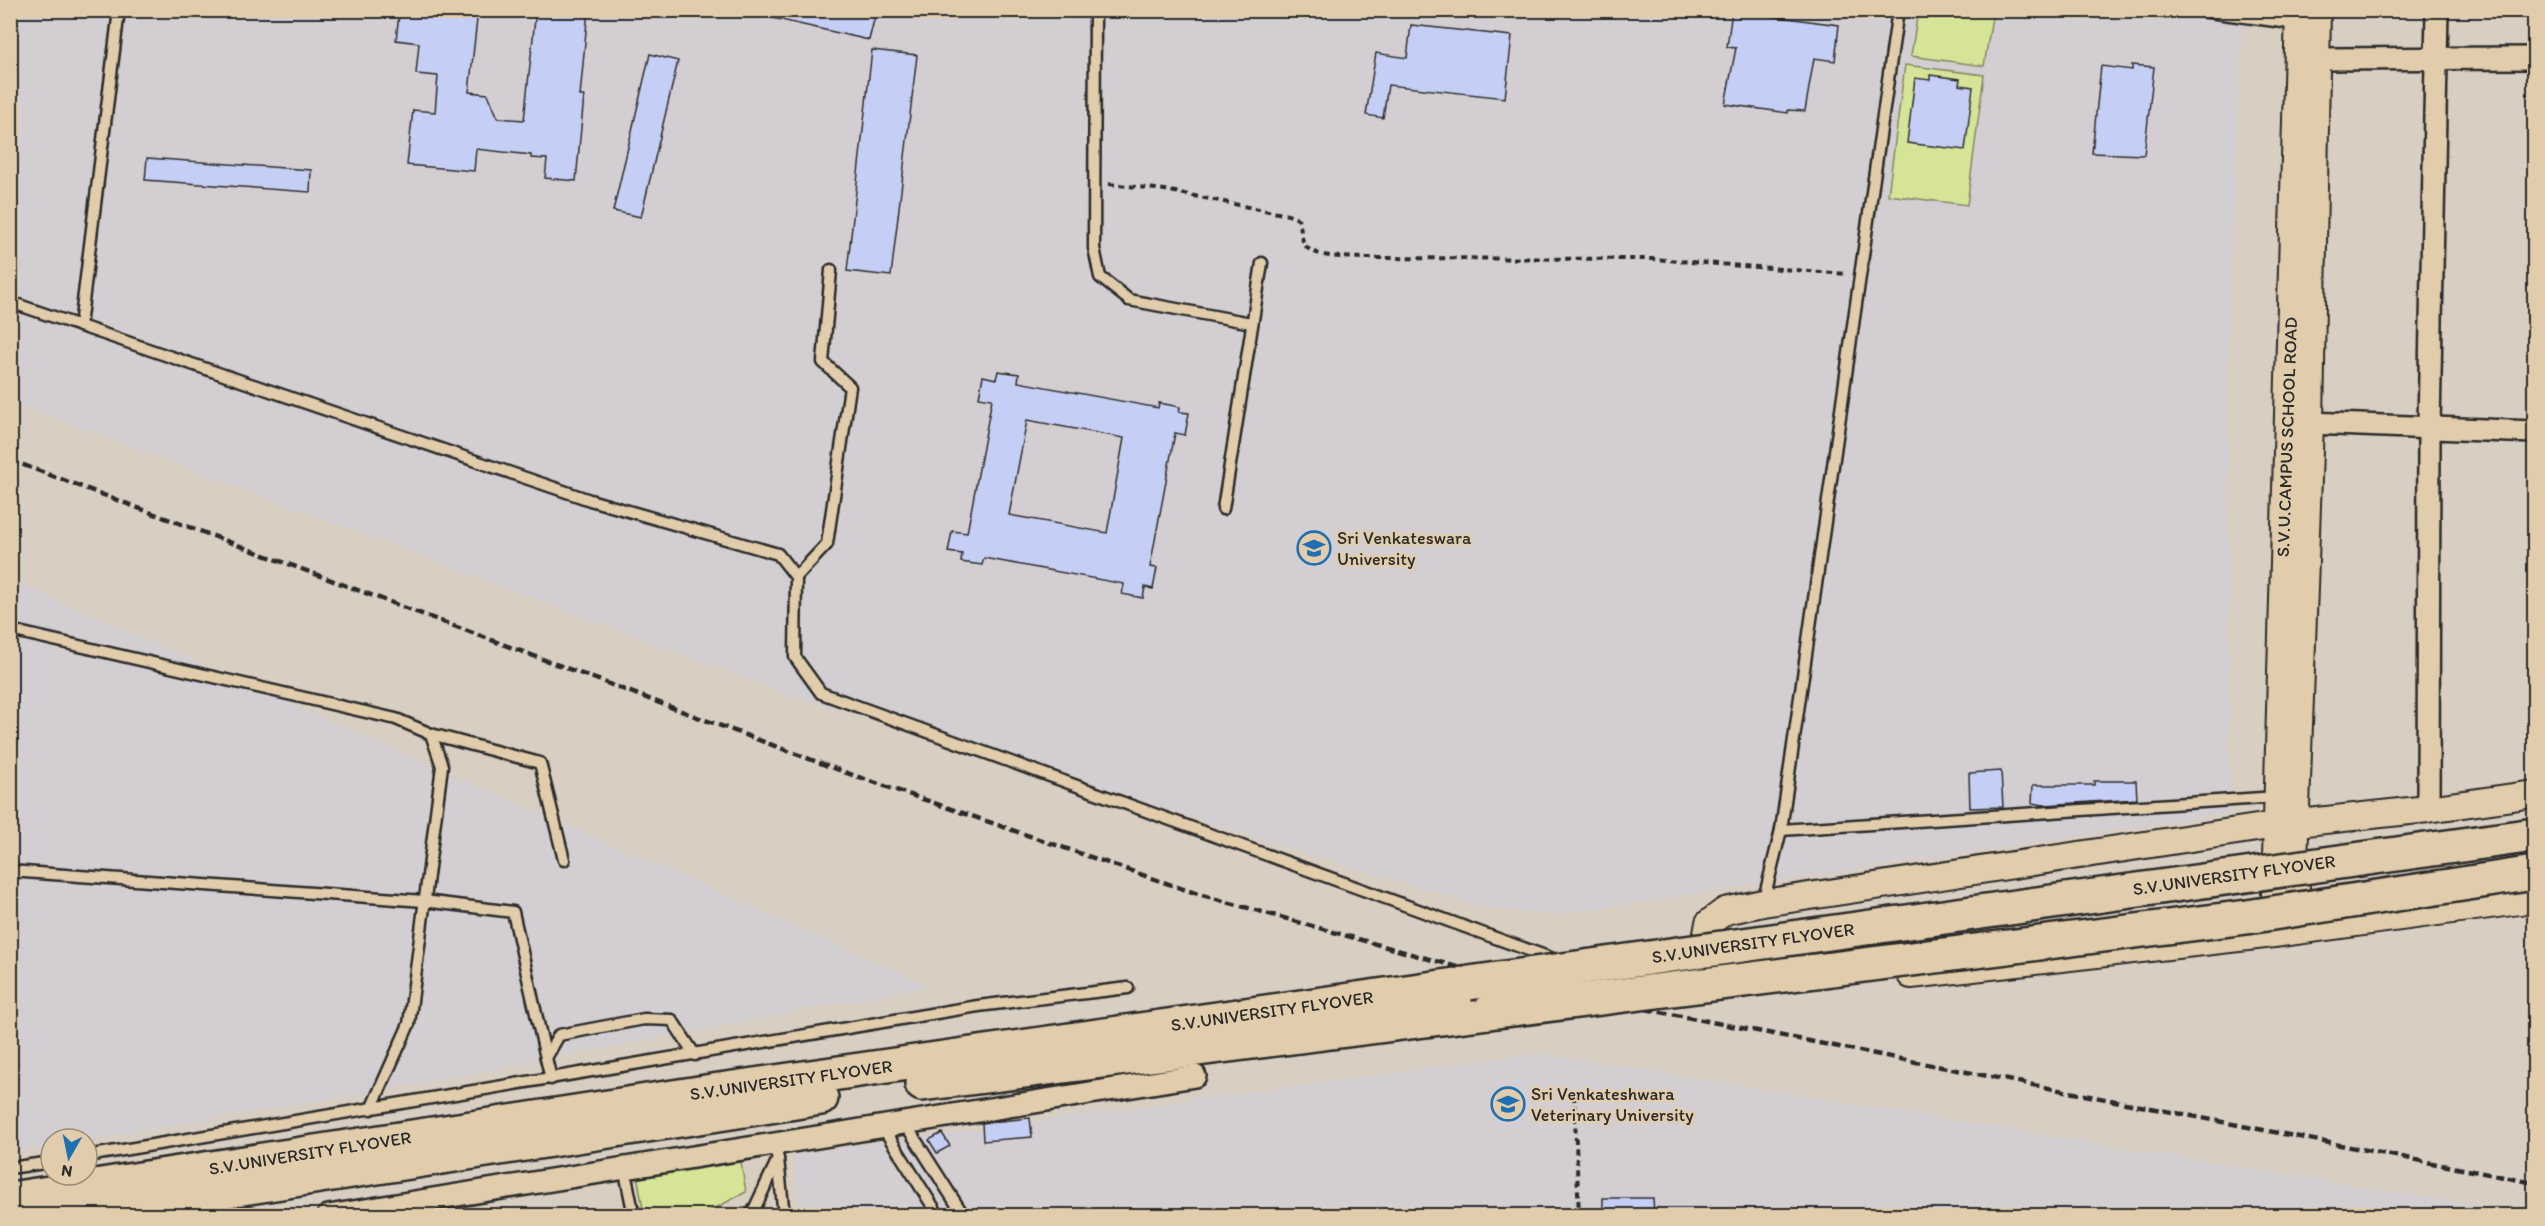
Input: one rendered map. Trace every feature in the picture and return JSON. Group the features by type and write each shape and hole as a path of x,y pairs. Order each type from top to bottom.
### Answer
{"main road":[{"name":"S.V.UNIVERSITY FLYOVER","path":"10,1199 712,1091 2249,872 2535,834"},
{"name":"S.V.UNIVERSITY FLYOVER","path":"62,1215 893,1087 2247,917 2535,873"}],"street":[{"path":"2428,809 2429,427 2438,10"},
{"name":"S.V.U.CAMPUS SCHOOL ROAD","path":"2284,863 2310,423 2315,59 2305,15"},
{"name":"S.V.U.CAMPUS SCHOOL ROAD","path":"2285,824 2277,797 2305,15"},
{"path":"2315,59 2535,58"},
{"path":"2310,423 2535,432"},
{"path":"2535,794 2428,809 2285,824 1763,903 1725,911 1709,923 1706,939 1713,965 1727,987 1754,990 1830,985 2274,934 2535,899"},
{"path":"2284,863 2300,930"},
{"path":"2274,934 2284,863"},
{"path":"328,1215 624,1167 775,1150 904,1122 1196,1076"}],"lane":[{"path":"80,326 119,10"},
{"path":"1095,10 1094,248 1100,278 1129,300 1251,323"},
{"path":"1763,903 1781,830 1898,10"},
{"path":"2193,10 2305,15"},
{"path":"1223,509 1262,263"},
{"path":"796,577 828,544 850,387 823,362 831,270"},
{"path":"10,302 590,500 778,554 796,577 795,657 821,693 1600,976"},
{"path":"10,630 396,719 431,734 540,763 564,860"},
{"path":"371,1109 409,1024 441,766 431,734"},
{"path":"1781,830 2277,797"},
{"path":"10,871 424,901 513,912 551,1079"},
{"path":"1622,984 1645,993 1679,994 1727,987"},
{"path":"99,1154 978,1006 1128,988"},
{"path":"546,1058 559,1035 644,1019 672,1020 695,1055"},
{"path":"904,1122 964,1215"},
{"path":"882,1126 939,1215"},
{"path":"751,1215 775,1150"},
{"path":"775,1150 784,1215"},
{"path":"10,1168 39,1164"},
{"path":"624,1167 634,1215"}],"path":[{"path":"1094,182 1165,190 1288,215 1298,219 1304,243 1309,250 1322,255 1364,258 1653,259 1860,274"},
{"path":"1574,1095 1579,1215"}],"shaded area":[{"name":"Sri Venkateswara University","path":"10,11 2243,11 2228,312 2229,813 1554,915 1486,908 788,694 11,401"},
{"path":"11,580 931,986 397,1088 99,1138 99,1127 39,1127 39,1148 11,1152"},
{"name":"Sri Venkateshwara Veterinary University","path":"1540,1053 2534,1215 800,1216 793,1154"}],"green space":[{"path":"1918,11 1993,11 1984,66 1911,56"},
{"path":"1905,65 1984,75 1967,205 1888,195"},
{"path":"739,1151 746,1192 702,1215 644,1215 636,1168"}],"building":[{"path":"422,10 478,10 469,92 488,94 498,118 524,120 536,10 588,10 580,96 584,96 576,181 545,178 547,159 476,149 474,171 407,165 413,110 435,112 438,76 416,74 419,43 396,40 399,14 422,16"},
{"path":"769,10 853,10 875,16 869,40 768,17"},
{"path":"1732,11 1839,25 1835,61 1814,58 1805,111 1788,110 1788,113 1725,104 1736,48 1727,47"},
{"path":"1411,25 1512,36 1505,98 1388,85 1383,118 1366,115 1376,53 1407,58"},
{"path":"872,50 917,55 891,276 847,271"},
{"path":"650,54 678,61 641,217 613,211"},
{"path":"2132,65 2154,67 2144,155 2092,153 2101,66 2132,70"},
{"path":"1930,75 1960,79 1959,85 1973,87 1965,150 1907,143 1915,78 1930,80"},
{"path":"147,158 311,170 310,192 145,180"},
{"path":"998,371 1019,374 1018,382 1158,408 1159,403 1180,407 1179,412 1189,413 1185,435 1175,433 1150,567 1157,568 1153,589 1145,587 1143,598 1122,594 1124,584 984,558 982,565 961,562 962,554 948,552 952,531 967,533 992,399 979,397 983,376 996,379","holes":["1027,420 1124,438 1107,533 1009,515"]},
{"path":"2001,771 2003,807 1970,808 1969,773"},
{"path":"2094,781 2136,781 2137,799 2044,805 2032,803 2033,785 2094,785"},
{"path":"1030,1118 1032,1137 983,1141 982,1123"},
{"path":"942,1133 950,1146 937,1153 929,1140"},
{"path":"1603,1198 1653,1198 1654,1215 1603,1215"}],"railway":[{"path":"10,460 847,773 1195,893 1468,970 1630,1006 2534,1183"}],"place":[{"name":"Sri Venkateswara University","path":"1314,548"},
{"name":"Sri Venkateshwara Veterinary University","path":"1508,1104"}]}
